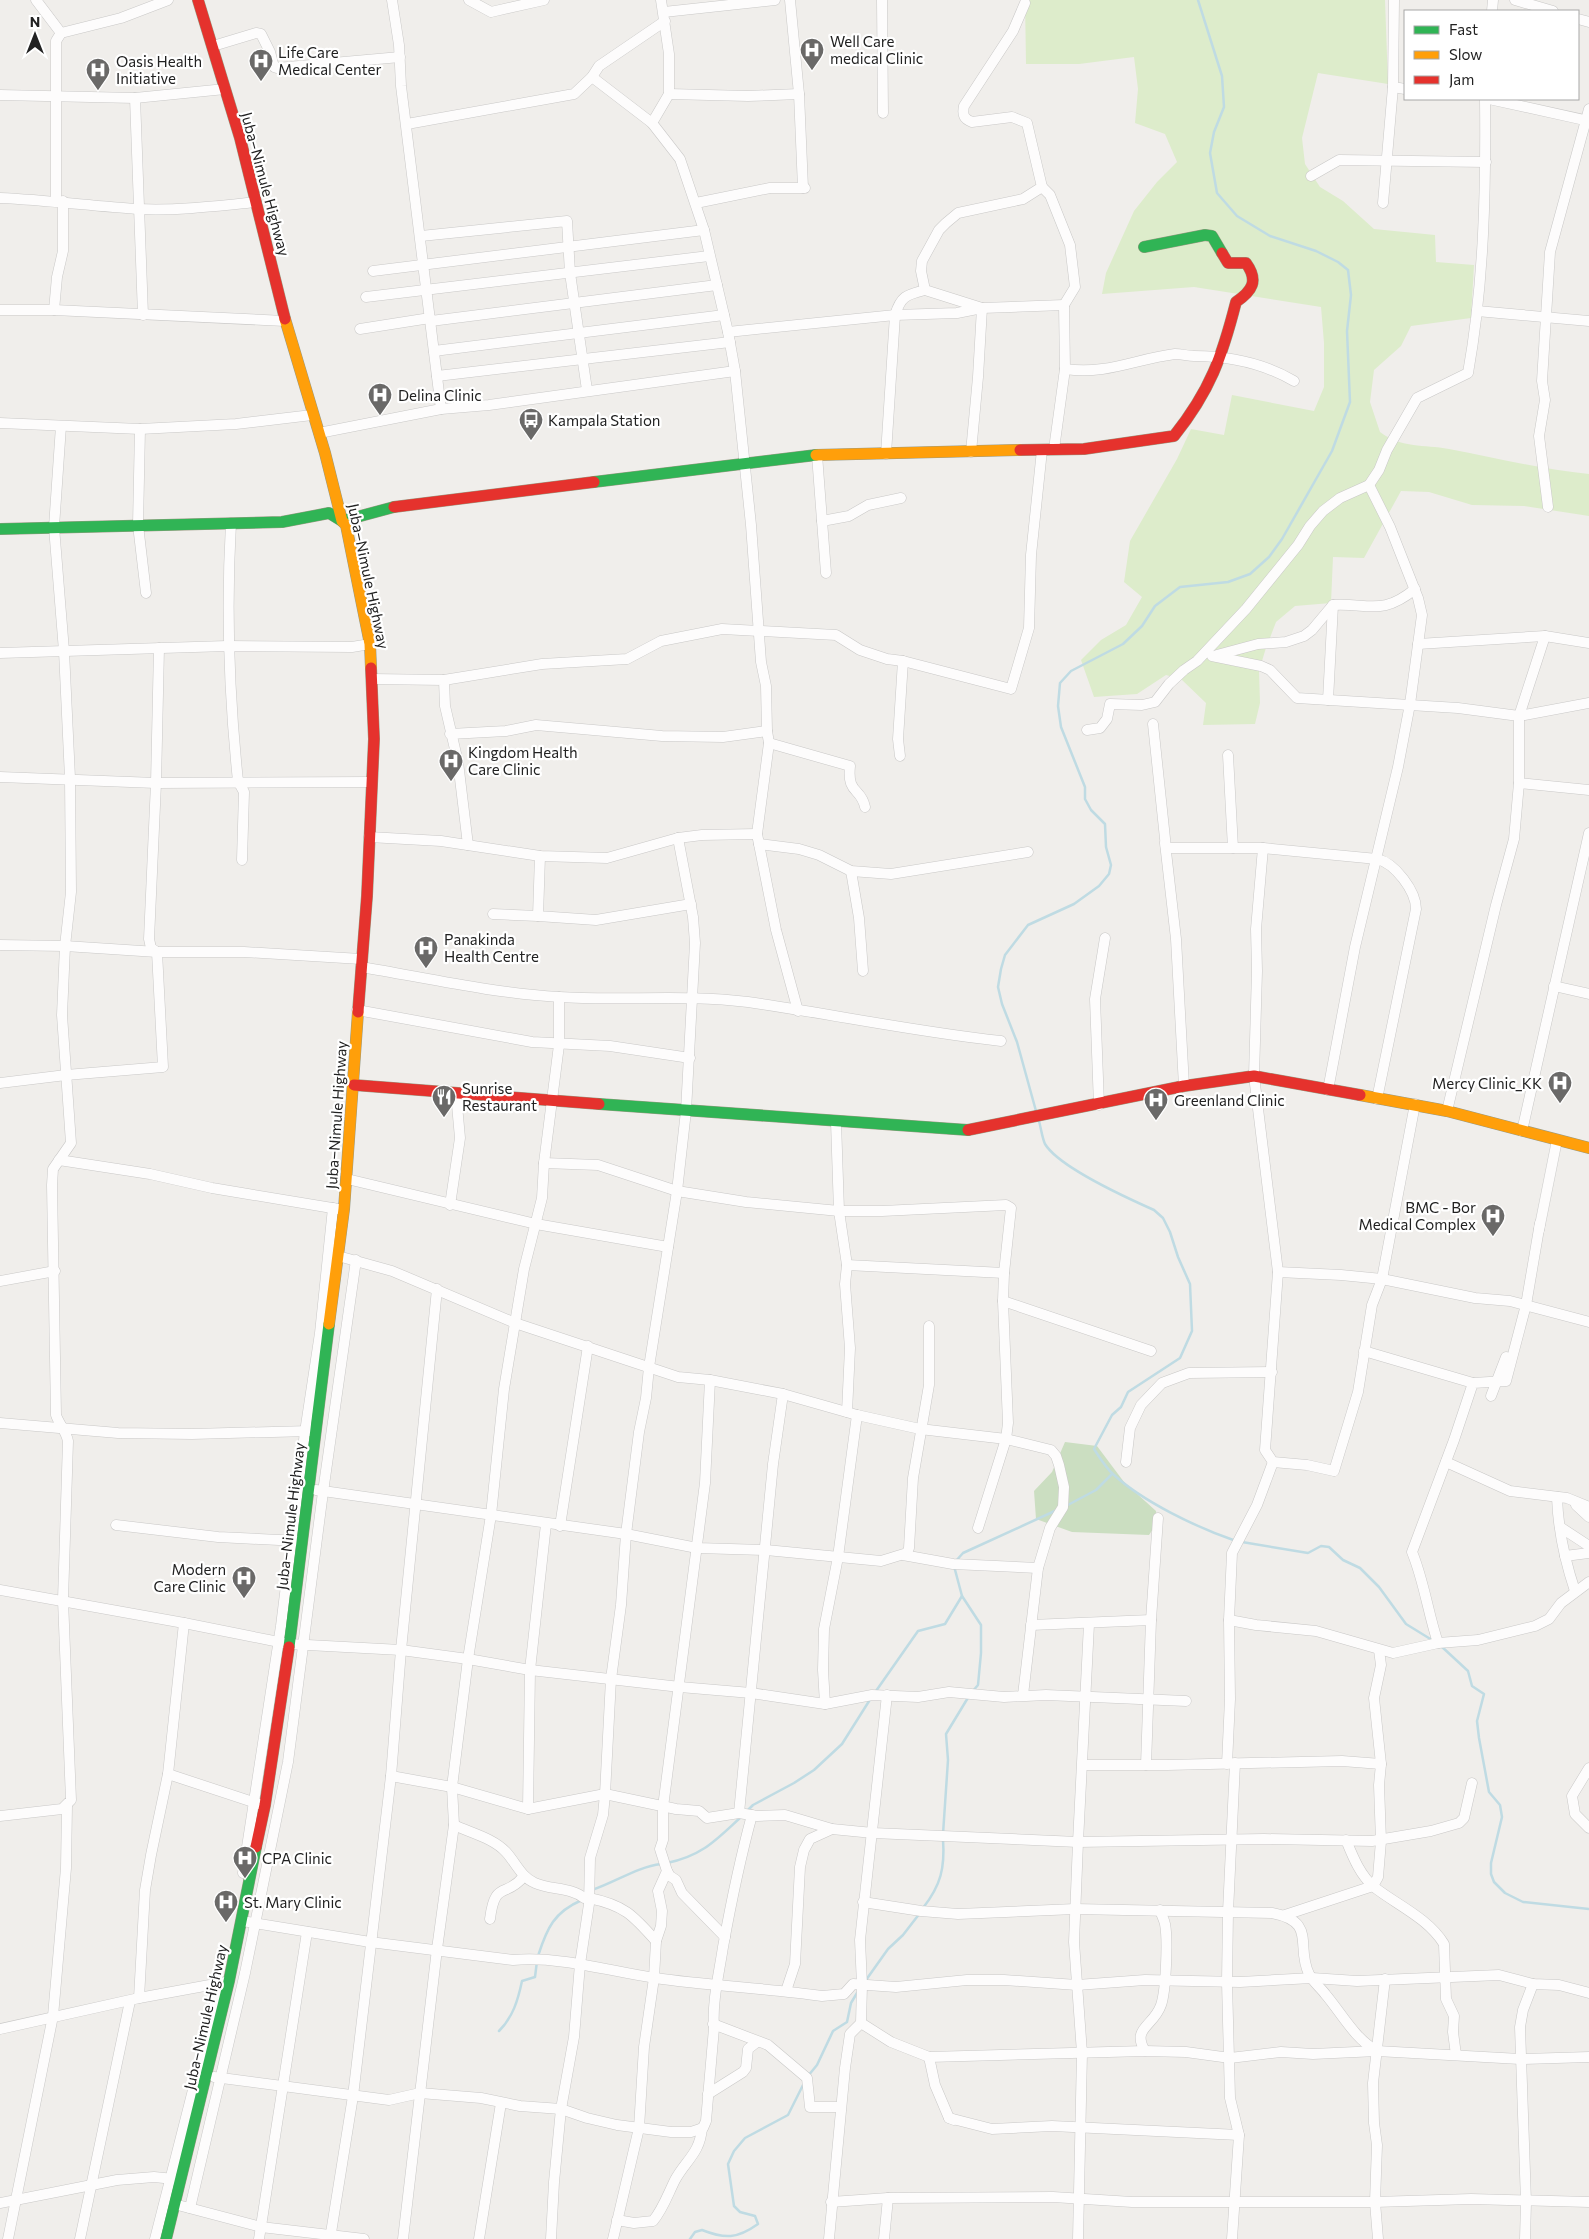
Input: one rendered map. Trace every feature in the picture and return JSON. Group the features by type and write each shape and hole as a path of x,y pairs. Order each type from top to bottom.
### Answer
{"street":[{"path":"36,0 61,32"},
{"path":"54,310 57,277 63,251 56,97 56,41 61,32 121,18 168,0"},
{"name":"Juba–Nimule Highway","path":"166,2239 174,2204 174,2180 206,2076 225,1983 242,1921 260,1804 273,1758 284,1643 297,1541 308,1488 310,1431 338,1256 338,1209 347,1179 374,739 370,644 346,525 342,522 225,89 198,0"},
{"path":"392,0 441,409"},
{"path":"469,0 491,12 544,0"},
{"path":"652,123 670,94 670,54 661,0"},
{"path":"406,124 574,94 592,77 599,66 665,17 775,0"},
{"path":"696,203 770,188 804,188 799,94 790,0"},
{"path":"882,0 883,113"},
{"path":"1383,203 1393,87 1394,0"},
{"path":"1515,0 1550,10"},
{"path":"372,679 444,680 542,664 628,659 661,641 722,629 836,635 860,650 887,659 904,661 1011,689 1029,628 1031,555 1048,449 1065,369 1064,304 1075,287 1070,245 1050,195 1042,187 1027,123 1012,117 972,122 966,120 963,115 964,106 1013,31 1025,3"},
{"path":"214,46 256,33 261,34 270,52 274,67 277,68 400,57"},
{"path":"592,77 652,123 680,159 704,230 729,337 745,465 761,662 766,686 769,743 758,839 776,930 798,1011"},
{"path":"1393,87 1404,89"},
{"path":"0,95 135,98 225,89"},
{"path":"670,94 748,96 799,94"},
{"path":"135,98 143,315"},
{"path":"1087,730 1100,728 1107,719 1110,704 1155,702 1169,684 1197,661 1246,609 1298,545 1310,526 1324,511 1340,498 1369,485 1379,470 1387,450 1417,398 1468,373 1477,311 1486,162 1487,100"},
{"path":"1492,100 1587,120"},
{"path":"1548,507 1539,436 1545,400 1542,381 1550,252 1589,109"},
{"path":"1311,176 1339,160 1486,162"},
{"path":"925,290 921,271 922,261 939,230 946,223 958,213 1023,199 1042,187"},
{"path":"0,198 60,201 138,209 193,208 256,202"},
{"path":"421,236 567,221 570,274 576,304 587,390"},
{"path":"373,271 704,230"},
{"path":"0,529 282,522 329,513 342,522 386,508 817,456 1084,449 1174,436 1196,409 1212,376 1228,334 1236,302 1248,296 1253,282 1249,266 1246,263 1228,263 1212,236 1204,235 1144,247"},
{"path":"366,297 709,256"},
{"path":"360,329 576,304 716,285"},
{"path":"886,454 895,315 900,302 909,294 925,290 982,308"},
{"path":"437,376 583,359 895,315 957,313 982,308 1064,304"},
{"path":"971,452 982,308"},
{"path":"0,310 54,310 286,320"},
{"path":"1477,311 1589,321"},
{"path":"434,351 724,315"},
{"path":"1065,369 1095,372 1176,354 1219,356 1268,367 1294,381"},
{"path":"319,433 441,409 489,405 734,371"},
{"path":"0,423 140,429 236,424 312,415"},
{"path":"0,1816 62,1809 71,1800 63,1600 68,1441 56,1415 52,1185 53,1169 71,1143 62,1015 65,946 71,892 70,778 64,651 54,527 61,426"},
{"path":"140,429 138,525 146,593"},
{"path":"817,456 826,573"},
{"path":"1328,1090 1355,947 1398,767 1410,704 1422,615 1415,589 1390,527 1369,485"},
{"path":"822,521 849,516 868,505 902,498"},
{"path":"231,523 228,646 230,705 238,781 244,792 242,860"},
{"path":"1333,605 1386,607 1396,603 1415,589"},
{"path":"1197,661 1258,644 1286,642 1304,636 1312,630 1333,605"},
{"path":"1328,700 1333,605"},
{"path":"1418,644 1545,636 1589,643"},
{"path":"1447,1110 1496,905 1514,839 1519,783 1519,716 1545,636"},
{"path":"0,653 228,646 352,647 370,644"},
{"path":"157,952 151,948 149,939 156,783 159,648"},
{"path":"1212,656 1261,666 1270,670 1297,698 1410,704 1519,716 1589,702"},
{"path":"900,756 898,739 904,661"},
{"path":"444,680 445,706 458,762 468,845"},
{"path":"1153,724 1176,939 1184,1086"},
{"path":"450,734 536,726 662,736 723,737 767,731"},
{"path":"769,743 850,766 849,779 852,788 864,800 865,807"},
{"path":"1228,755 1233,848"},
{"path":"0,777 70,778 156,783 238,781 372,782"},
{"path":"1519,783 1589,790"},
{"path":"1164,804 1166,848"},
{"path":"1522,1131 1589,833"},
{"path":"369,837 468,845 540,856 606,858 678,838 702,834 758,839 819,855 851,871 891,874 1028,852"},
{"path":"551,2239 554,2182 562,2109 580,1991 580,1964 590,1858 602,1815 605,1794 611,1679 621,1605 626,1534 639,1432 646,1398 649,1367 677,1191 686,1111 695,943 691,904 678,838"},
{"path":"1166,848 1262,848 1377,859 1386,861 1404,881 1416,903 1416,909 1377,1099"},
{"path":"1262,848 1256,928 1257,971 1254,1076 1278,1272 1265,1450 1273,1462 1334,1471 1358,1392 1372,1305 1382,1279 1416,1104"},
{"path":"538,916 540,856"},
{"path":"851,871 859,918 863,972"},
{"path":"492,914 596,920 691,904"},
{"path":"1099,1105 1095,999 1105,938"},
{"path":"0,945 65,946 157,952 244,952 361,963 436,981 518,993 560,997 748,1002 935,1033 1001,1041"},
{"path":"0,1083 66,1075 163,1067 157,952"},
{"path":"1554,986 1589,994"},
{"path":"403,2239 437,1949 454,1825 452,1787 468,1659 491,1515 504,1389 524,1269 542,1198 544,1163 559,1044 560,997"},
{"path":"358,1010 532,1042 610,1046 690,1058"},
{"path":"354,1085 836,1122 972,1130 1184,1086 1254,1076 1447,1110 1589,1148"},
{"path":"450,1205 460,1138 456,1094"},
{"path":"824,1704 824,1629 838,1557 852,1413 850,1348 845,1284 847,1265 839,1210 836,1122"},
{"path":"1364,1351 1473,1383 1506,1381 1526,1305 1557,1140"},
{"path":"59,1160 150,1174 212,1188 338,1209 320,1333 297,1541 218,1537 116,1525"},
{"path":"544,1163 598,1166 677,1191 746,1202 839,1210 882,1211 1006,1205 1011,1208 1003,1300 1008,1410 1006,1439 978,1528"},
{"path":"347,1179 536,1224 668,1247"},
{"path":"338,1256 392,1271 515,1323 678,1377 710,1380 782,1394 920,1429 1006,1439 1051,1450 1056,1456 1064,1487 1064,1507 1050,1528 1038,1568 1023,1695"},
{"path":"190,2208 219,2078 235,2018 288,1762 323,1492 356,1260"},
{"path":"847,1265 1004,1273"},
{"path":"0,1281 55,1272"},
{"path":"1278,1272 1382,1279 1475,1298 1510,1301 1589,1322"},
{"path":"331,2237 352,2096 391,1776 401,1650 437,1289"},
{"path":"1003,1300 1151,1351"},
{"path":"1491,1396 1526,1305"},
{"path":"903,1556 909,1548 912,1478 929,1385 929,1326"},
{"path":"560,1526 588,1346"},
{"path":"1126,1462 1130,1428 1142,1405 1162,1383 1189,1373 1272,1372"},
{"path":"710,1380 705,1483 664,1807 664,1840 660,1849 667,1871 676,1880 682,1893 725,1937"},
{"path":"1438,1643 1419,1570 1412,1552 1473,1383"},
{"path":"739,1813 773,1464 782,1394"},
{"path":"0,1422 118,1433 310,1431"},
{"path":"1232,2239 1239,2135 1230,2098 1227,1982 1232,1840 1229,1620 1232,1553 1256,1505 1273,1462"},
{"path":"1446,1462 1510,1492 1562,1497 1589,1507"},
{"path":"308,1488 323,1492 626,1534 697,1548 766,1550 881,1560 903,1556 953,1564 1038,1568"},
{"path":"1562,1497 1589,1517"},
{"path":"1562,1497 1560,1528 1565,1556 1575,1591"},
{"path":"1146,1765 1151,1620 1158,1518"},
{"path":"528,1809 530,1670 546,1524"},
{"path":"1560,1528 1589,1546"},
{"path":"1565,1556 1589,1553"},
{"path":"1229,1620 1256,1625 1316,1631 1393,1653 1438,1643 1478,1640 1535,1626 1548,1619 1575,1591 1589,1582"},
{"path":"0,1590 63,1600 304,1646 401,1650 530,1670 751,1693 824,1704 872,1695 918,1697 949,1692 1004,1698 1023,1695 1186,1700"},
{"path":"1031,1624 1089,1624 1151,1620"},
{"path":"80,2239 135,1999 145,1890 168,1774 184,1623"},
{"path":"1078,2239 1077,2198 1082,2053 1074,1942 1089,1624"},
{"path":"155,2239 174,2180 225,1983 247,1852 260,1804 284,1643"},
{"path":"1285,1916 1373,1886 1378,1877 1381,1841 1379,1785 1381,1764 1374,1698 1381,1664 1379,1650"},
{"path":"829,2239 840,2107 850,2034 861,2023 860,1940 863,1902 873,1833 887,1696"},
{"path":"273,1758 288,1762"},
{"path":"1083,1765 1342,1761 1381,1764"},
{"path":"1196,1764 1231,1763"},
{"path":"1589,1768 1572,1796 1575,1814 1589,1828"},
{"path":"168,1774 260,1804"},
{"path":"391,1776 452,1787 528,1809 605,1794 664,1807 699,1811 707,1818 739,1813 785,1815 832,1829 873,1833 1078,1842 1381,1841 1431,1831 1458,1823 1464,1818 1472,1783"},
{"path":"8,2239 53,2016 66,1868 67,1805"},
{"path":"617,2220 645,2223 653,2221 659,2214 679,2173 694,2156 701,2139 702,2128 706,2121 716,1986 742,1852 752,1815"},
{"path":"454,1825 495,1843 507,1853 524,1876 535,1883 577,1893 586,1898 621,1907 630,1913 656,1941"},
{"path":"786,1991 795,1964 800,1867 804,1850 810,1840 832,1829"},
{"path":"1346,1840 1358,1868 1373,1886 1409,1910 1444,1944 1446,1999 1454,2016 1453,2032 1456,2055"},
{"path":"613,2239 638,2128 644,2047 654,1978 656,1941 661,1926 662,1911 658,1891 667,1871"},
{"path":"490,1919 494,1900 498,1892 505,1888 513,1888 524,1876"},
{"path":"863,1902 922,1911 958,1914 1075,1909 1272,1913 1285,1916 1299,1926 1304,1936 1305,1962 1312,1978 1360,2038 1377,2051"},
{"path":"1145,2051 1140,2042 1140,2035 1142,2030 1156,2018 1163,1996 1165,1925 1160,1910"},
{"path":"242,1921 370,1942 513,1960 531,1958 580,1964 654,1978 822,1996 844,1994 853,1984 896,1987 967,1980 1004,1980 1077,1985 1164,1980 1227,1982 1312,1978 1335,1981 1500,1975 1533,1984 1559,1985 1589,1994"},
{"path":"259,2239 307,1932"},
{"path":"1378,2239 1375,2202 1378,2145 1374,2123 1373,2083 1385,1979"},
{"path":"0,2029 135,1999 225,1983"},
{"path":"1525,2239 1526,2202 1520,2059 1523,2010 1533,1984"},
{"path":"861,2023 891,2042 929,2057 1145,2051 1186,2052 1230,2058 1281,2052 1313,2054 1377,2051 1520,2059 1589,2057"},
{"path":"713,2024 768,2046 806,2078 810,2108 840,2107"},
{"path":"708,2094 743,2072 746,2068 748,2049 757,2042"},
{"path":"929,2057 935,2085 949,2118 962,2124"},
{"path":"206,2076 389,2100 420,2093 481,2098 534,2108 562,2109 587,2118 638,2128 682,2133 702,2128"},
{"path":"479,2239 501,2103"},
{"path":"949,2118 992,2129 1052,2126 1239,2135"},
{"path":"0,2204 129,2178 174,2180"},
{"path":"831,2202 888,2198 1077,2198 1132,2202 1375,2202 1471,2199 1526,2202 1589,2202"},
{"path":"884,2239 888,2198"},
{"path":"174,2204 261,2227 331,2237 364,2239"}],"green space":[{"path":"1025,0 1385,0 1388,84 1318,73 1302,138 1305,164 1320,187 1343,201 1374,229 1435,235 1436,262 1474,265 1471,318 1411,326 1401,346 1374,370 1370,402 1380,432 1405,444 1449,449 1589,474 1589,516 1524,506 1472,505 1429,492 1401,491 1364,558 1333,557 1331,603 1295,606 1276,622 1259,671 1260,703 1255,724 1203,725 1206,703 1181,679 1166,675 1137,694 1094,697 1081,660 1101,640 1126,625 1142,597 1124,582 1130,541 1177,459 1191,429 1224,435 1232,395 1314,411 1324,387 1324,343 1321,307 1194,287 1102,294 1106,273 1134,211 1157,182 1177,162 1165,134 1135,123 1138,89 1134,57 1079,64 1026,64"},
{"path":"1065,1442 1097,1446 1124,1482 1156,1511 1157,1523 1149,1535 1072,1532 1036,1519 1034,1491 1052,1472"}],"waterway":[{"path":"1036,1111 1017,1042 1002,1004 998,987 1005,955 1028,925 1074,904 1099,886 1109,874 1111,865 1106,847 1105,824 1091,810 1085,799 1085,787 1061,727 1058,706 1060,683 1071,671 1123,644 1142,626 1155,606 1180,587 1228,582 1250,574 1269,557 1282,539 1332,451 1350,402 1347,331 1351,295 1348,270 1338,262 1316,251 1270,236 1237,216 1217,193 1210,153 1214,132 1224,107 1222,76 1198,0"},
{"path":"1039,1121 1045,1144 1064,1162 1095,1181 1154,1210 1163,1218 1190,1284 1192,1331 1180,1358 1128,1392 1121,1407 1112,1415 1094,1449 1110,1472 1155,1504 1205,1529 1236,1541"},
{"path":"1066,1506 1096,1490 1112,1474"},
{"path":"955,1562 963,1553 1057,1510"},
{"path":"1242,1542 1308,1553 1321,1546 1329,1547 1343,1560 1360,1568 1379,1587 1406,1624 1432,1640"},
{"path":"954,1566 962,1596 981,1625 978,1685 972,1692"},
{"path":"876,1691 918,1631 945,1624 962,1596"},
{"path":"1441,1646 1468,1671 1472,1686 1484,1694 1477,1721 1479,1738 1489,1792 1500,1805 1502,1817 1491,1863 1491,1874 1494,1882 1505,1893 1523,1902 1589,1909"},
{"path":"943,1834 948,1760 946,1734 969,1696"},
{"path":"747,1811 753,1805 814,1770 842,1744 871,1698"},
{"path":"667,1863 690,1856 708,1846 741,1817"},
{"path":"923,1908 938,1884 942,1868 943,1839"},
{"path":"592,1890 635,1871 661,1864"},
{"path":"538,1956 548,1929 553,1922 565,1910 582,1900"},
{"path":"866,1980 888,1949 903,1935 920,1913"},
{"path":"499,2031 508,2020 514,2008 522,1981 535,1977 537,1961"},
{"path":"808,2076 817,2065 833,2031 847,2022 851,2003 857,1993"},
{"path":"690,2239 695,2232 702,2230 724,2236 737,2235 758,2224 755,2216 740,2212 734,2206 728,2164 734,2151 745,2138 788,2115 804,2083"}],"traffic: fast":[{"path":"1144,247 1205,235 1212,236 1222,253"},
{"path":"594,482 816,455"},
{"path":"0,529 282,522 329,513 342,521 394,507"},
{"path":"599,1104 968,1130"},
{"path":"289,1647 329,1324"},
{"path":"166,2239 229,1981 256,1847"}],"traffic: slow":[{"path":"285,319 325,453 342,521 346,525 370,644 371,668"},
{"path":"816,455 1020,450"},
{"path":"329,1324 344,1209 358,1012"},
{"path":"1360,1095 1447,1111 1589,1148"}],"traffic: jam":[{"path":"198,0 240,138 285,319"},
{"path":"1020,450 1084,449 1174,436 1197,404 1213,373 1220,357 1236,302 1250,290 1252,285 1252,275 1246,263 1228,263 1222,253"},
{"path":"394,507 594,482"},
{"path":"358,1012 367,896 374,739 371,668"},
{"path":"968,1130 1184,1086 1254,1076 1360,1095"},
{"path":"354,1085 599,1104"},
{"path":"256,1847 265,1805 289,1647"}],"place":[{"name":"Well Care medical Clinic","path":"812,71"},
{"name":"Life Care Medical Center","path":"261,82"},
{"name":"Oasis Health Initiative","path":"98,91"},
{"name":"Delina Clinic","path":"380,416"},
{"name":"Kampala Station","path":"531,441"},
{"name":"Kingdom Health Care Clinic","path":"451,782"},
{"name":"Panakinda Health Centre","path":"426,969"},
{"name":"Mercy Clinic_KK","path":"1560,1104"},
{"name":"Sunrise Restaurant","path":"444,1118"},
{"name":"Greenland Clinic","path":"1156,1121"},
{"name":"BMC - Bor Medical Complex","path":"1493,1237"},
{"name":"Modern Care Clinic","path":"244,1599"},
{"name":"CPA Clinic","path":"245,1879"},
{"name":"St. Mary Clinic","path":"226,1923"}]}
